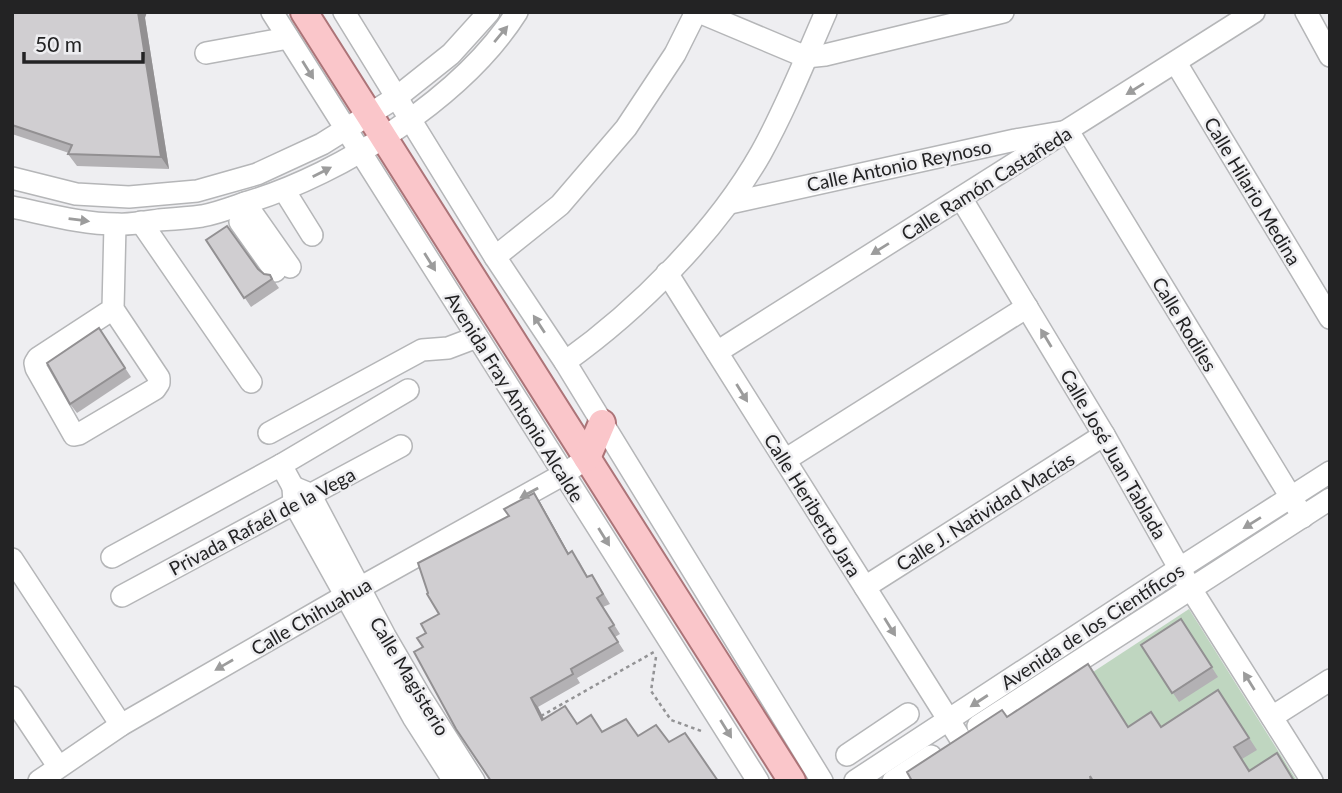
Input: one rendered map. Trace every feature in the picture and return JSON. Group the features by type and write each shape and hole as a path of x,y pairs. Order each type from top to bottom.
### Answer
{"main road":[{"name":"Avenida Fray Antonio Alcalde","path":"304,12 792,781"},
{"path":"587,458 602,423"}],"street":[{"name":"Avenida Fray Antonio Alcalde","path":"272,12 758,781"},
{"path":"344,12 495,257 565,362 822,781"},
{"path":"12,206 64,219 115,225 202,216 284,190 360,151 397,97 451,54 489,12"},
{"path":"12,178 76,194 129,197 197,191 257,174 346,130 376,127 410,119 466,74 507,28 517,12"},
{"path":"495,257 560,205 626,128 675,54 697,12 806,57 825,55 1003,12"},
{"path":"565,362 637,303 700,239 730,203 760,155 785,107 826,12"},
{"name":"Calle Ramón Castañeda","path":"717,352 1254,12"},
{"path":"1306,12 1330,55"},
{"path":"206,53 288,38"},
{"name":"Calle Hilario Medina","path":"1176,63 1330,318"},
{"name":"Calle Antonio Reynoso","path":"730,203 1015,139 1068,131"},
{"name":"Calle Rodiles","path":"1068,131 1303,517"},
{"path":"284,190 312,235"},
{"name":"Calle José Juan Tablada","path":"961,198 1104,435 1191,589 1312,781"},
{"path":"238,206 283,270"},
{"path":"142,222 251,383"},
{"path":"113,309 38,358 35,363 74,435 155,389 159,383 159,378 113,309 115,225"},
{"name":"Calle Heriberto Jara","path":"667,273 955,729"},
{"path":"785,460 1027,307"},
{"path":"269,433 422,350 449,348 477,337"},
{"path":"112,557 281,465 408,390"},
{"name":"Calle J. Natividad Macías","path":"865,587 1104,435"},
{"name":"Privada Rafaél de la Vega","path":"122,596 299,495 401,446"},
{"name":"Calle Chihuahua","path":"39,781 121,725 564,474 587,458"},
{"name":"Calle Magisterio","path":"281,465 352,592 413,717 453,781"},
{"name":"Avenida de los Científicos","path":"893,781 955,729 1180,568 1330,472"},
{"name":"Avenida de los Científicos","path":"855,781 896,755 955,729 1191,589 1330,499"},
{"path":"12,559 121,725"},
{"name":"Calle Magisterio","path":"352,592 474,781"},
{"path":"1272,717 1330,680"},
{"path":"12,698 58,766"},
{"path":"847,755 908,714"},
{"path":"881,733 896,755"}],"path":[{"path":"542,715 657,650 651,691 671,720 706,733"}],"green space":[{"path":"1189,609 1297,781 927,781"}],"building":[{"path":"12,12 138,12 161,157 68,154 72,145 12,125"},
{"path":"227,226 258,269 272,279 244,298 206,240"},
{"path":"99,328 125,368 70,404 47,363"},
{"path":"534,493 568,554 572,551 587,577 592,575 603,594 597,598 614,625 609,628 618,642 571,669 573,674 531,698 542,720 565,706 577,724 591,715 602,732 626,719 638,736 656,725 669,742 685,733 718,781 491,781 456,729 414,652 423,647 417,638 426,633 421,624 439,614 427,594 418,563 509,516 504,509"},
{"path":"1181,619 1212,667 1172,693 1141,645"},
{"path":"1088,664 1128,727 1151,712 1161,727 1218,690 1249,738 1234,747 1249,771 1277,753 1294,781 1093,781 1090,776 1091,781 912,781 907,772 1002,710 1007,717"}]}
